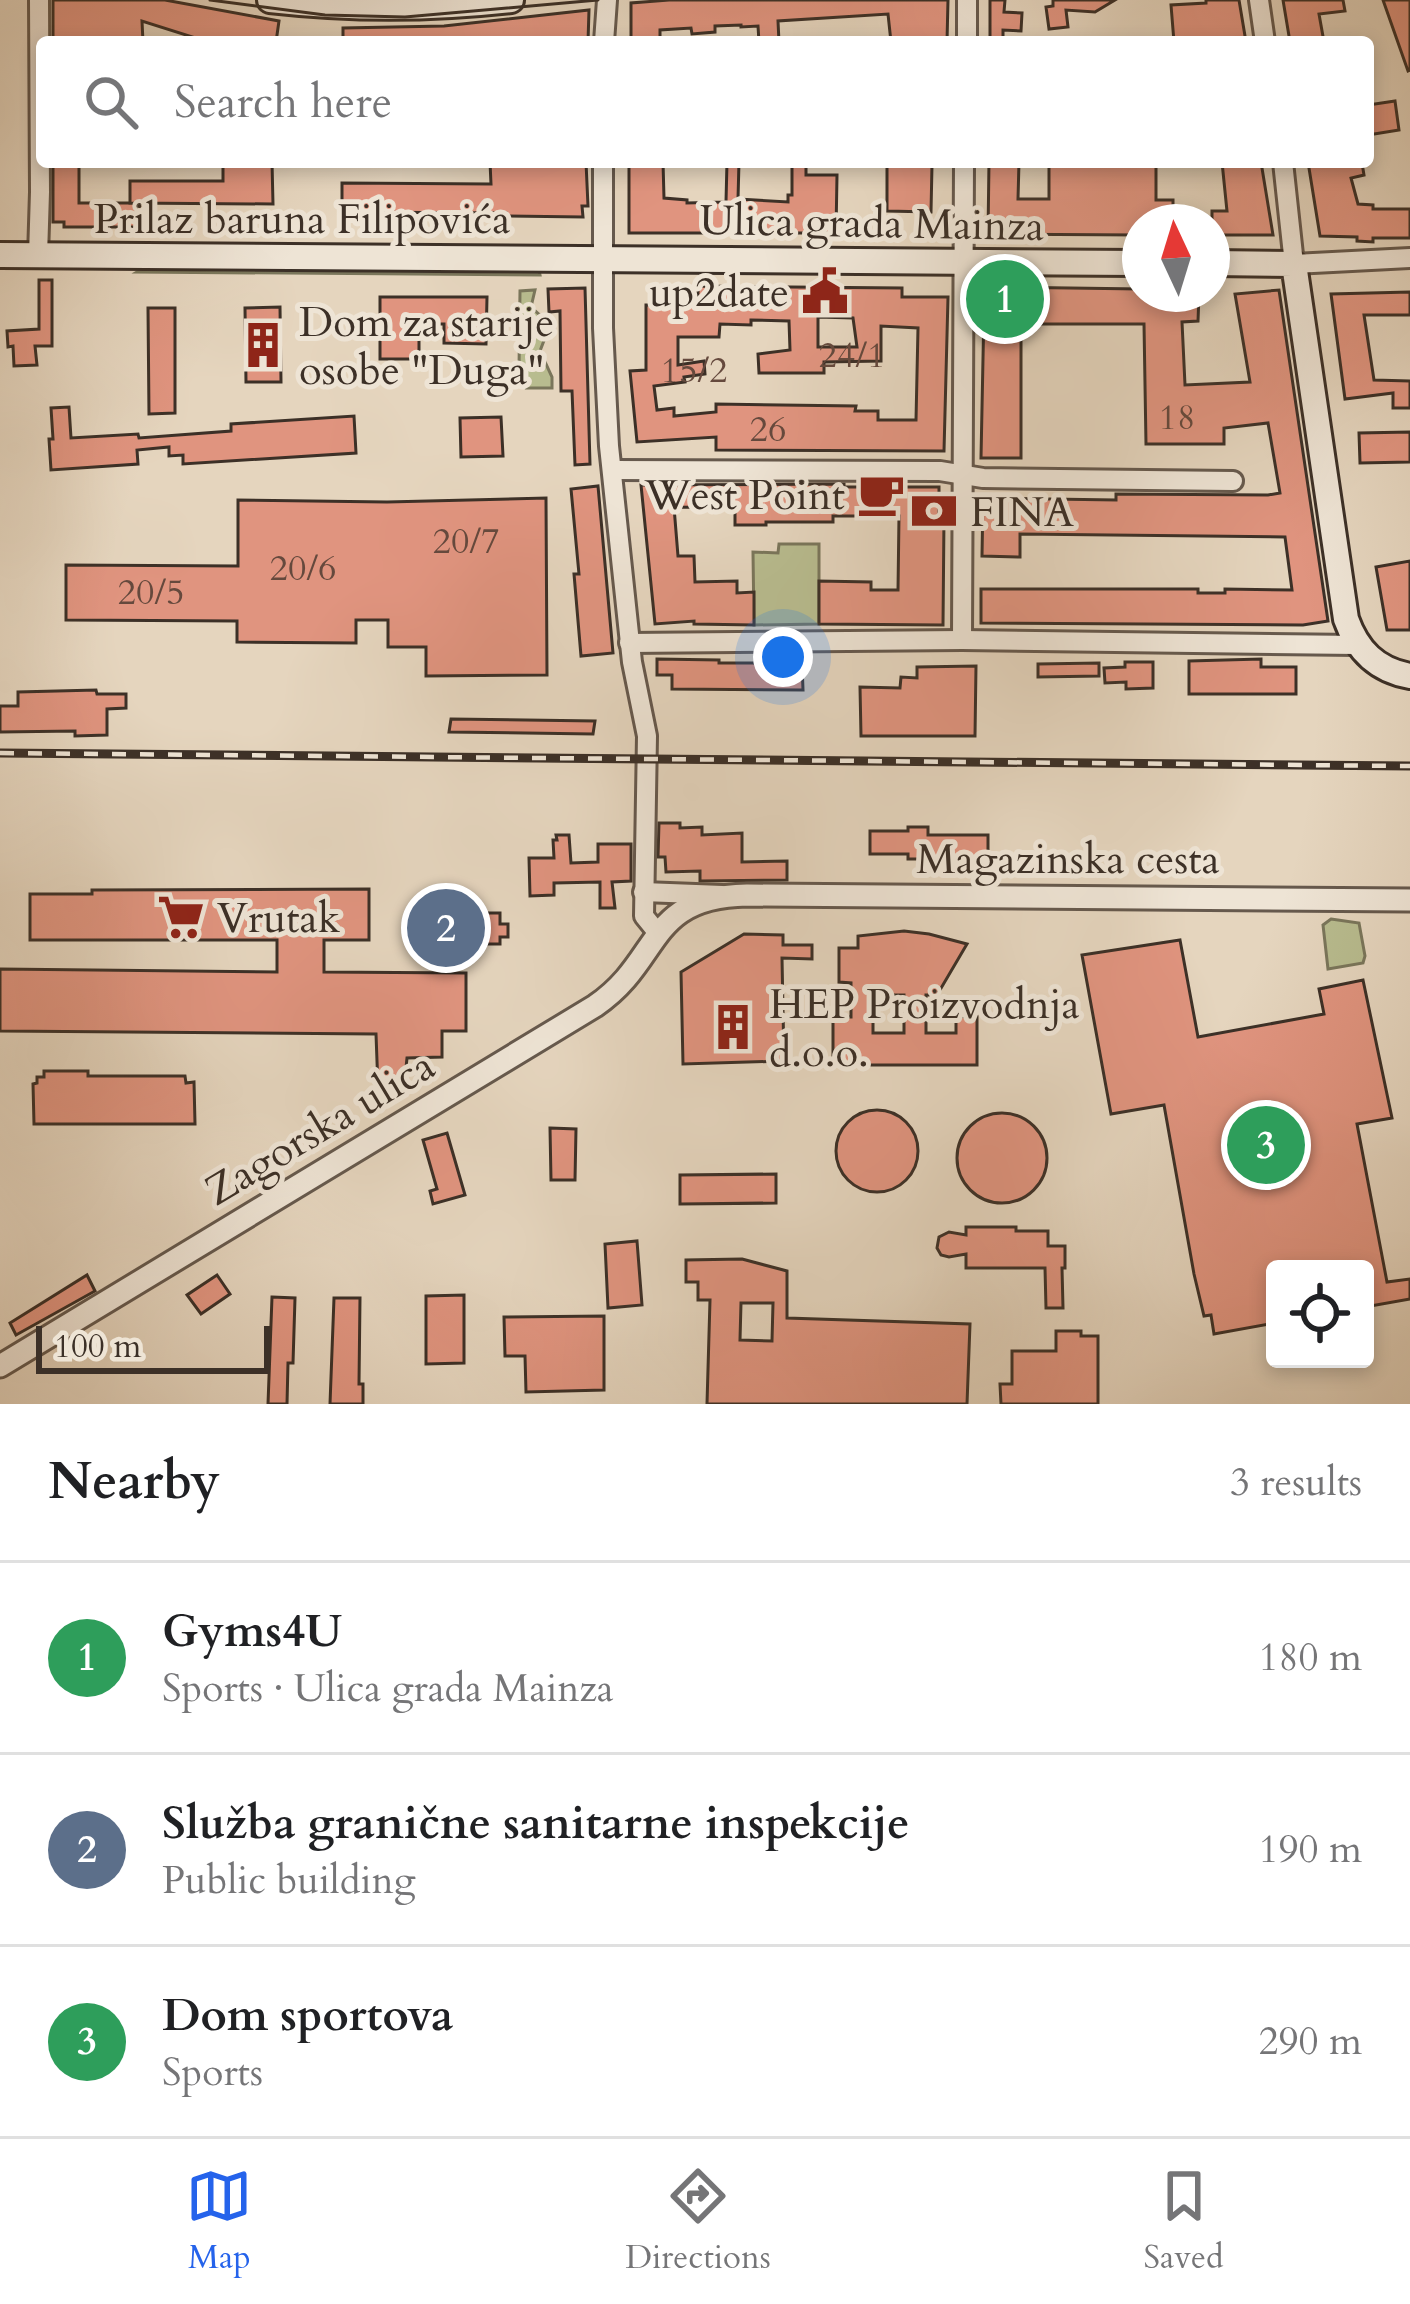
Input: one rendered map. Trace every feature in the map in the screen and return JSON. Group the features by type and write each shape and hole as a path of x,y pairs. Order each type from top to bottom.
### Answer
{"main road":[{"path":"270,0 408,8 511,0"},
{"name":"Prilaz baruna Filipovića","path":"0,255 603,259"},
{"name":"Ulica grada Mainza","path":"603,259 1122,263"},
{"path":"1230,263 1294,264 1346,619 1357,645 1375,662 1410,676"}],"street":[{"path":"39,0 39,36"},
{"path":"604,36 607,0"},
{"path":"967,36 968,0"},
{"path":"1259,0 1264,36"},
{"path":"38,168 38,256"},
{"path":"603,168 604,379 629,643 647,736 644,916 657,932"},
{"path":"962,640 964,168"},
{"path":"1284,168 1294,264 1410,258"},
{"path":"612,470 940,471 983,478 1233,481"},
{"path":"629,643 962,640 1357,645"},
{"name":"Magazinska cesta","path":"644,892 1410,901"},
{"name":"Magazinska cesta","path":"657,932 690,905 725,895"},
{"name":"Zagorska ulica","path":"0,1366 595,1006 626,980 657,932"}],"green space":[{"path":"144,268 539,270 540,275 137,272"},
{"path":"535,290 531,307 548,330 540,351 552,388 526,388 519,370 520,291"},
{"path":"779,544 819,544 819,624 754,625 753,552 778,553"},
{"path":"1331,919 1359,923 1363,963 1328,969 1323,925"}],"building":[{"path":"53,0 165,0 279,21 277,36 190,36 142,21 143,36 53,36"},
{"path":"948,0 947,36 890,36 888,14 778,21 779,36 759,36 758,26 741,25 715,26 715,32 692,34 691,28 660,30 660,36 631,36 631,3"},
{"path":"990,0 1005,0 1004,12 1022,13 1021,31 1003,30 1003,36 990,36"},
{"path":"1053,0 1115,0 1095,12 1066,10 1068,27 1049,29 1046,7 1053,6"},
{"path":"1239,0 1245,36 1174,36 1171,5"},
{"path":"1283,0 1343,0 1345,11 1319,14 1323,36 1289,36"},
{"path":"1383,0 1410,0 1408,71"},
{"path":"589,10 588,36 343,36 343,28 444,26"},
{"path":"1395,101 1399,130 1374,134 1374,104"},
{"path":"53,168 79,168 79,203 136,203 136,227 64,227 64,222 53,222"},
{"path":"223,168 272,168 273,204 130,203 130,181 223,181"},
{"path":"490,168 586,168 588,206 582,206 583,217 342,212 342,183 491,184"},
{"path":"629,168 663,168 664,198 687,203 726,202 727,168 739,168 738,199 788,202 792,168 806,168 806,175 837,175 836,233 629,233"},
{"path":"887,168 932,168 931,212 887,211"},
{"path":"989,168 1019,168 1018,199 1049,199 1049,168 1156,168 1156,200 1173,200 1173,204 1122,204 1122,235 988,234"},
{"path":"1223,168 1262,168 1273,235 1230,235"},
{"path":"1309,168 1363,168 1364,175 1351,178 1358,204 1410,209 1410,238 1373,238 1373,242 1320,236"},
{"path":"39,280 52,280 52,346 35,346 37,365 14,366 7,331 39,329"},
{"path":"698,286 902,288 902,297 948,297 944,451 716,450 716,437 637,442 630,371 646,370 646,305 698,305","holes":["818,317 853,318 857,347 818,347","751,320 789,321 790,350 758,354 759,373 824,373 824,362 881,361 881,326 918,328 916,420 878,420 878,411 855,411 856,406 716,404 716,412 674,416 674,408 657,410 654,386 705,374 704,361 678,365 678,337 719,337 720,324 751,325"]},
{"path":"1002,287 1122,289 1122,312 1198,312 1198,321 1182,322 1185,385 1250,382 1235,294 1279,290 1328,621 1303,625 981,623 981,589 1292,590 1285,537 1020,534 1020,557 982,556 983,498 1116,500 1116,494 1280,493 1268,423 1224,428 1224,444 1146,444 1144,324 1021,324 1021,458 981,458 984,309 989,292"},
{"path":"585,288 590,464 575,465 572,391 561,391 560,311 549,312 548,289"},
{"path":"1410,292 1410,315 1364,315 1374,380 1410,381 1410,408 1393,408 1393,393 1345,399 1331,294"},
{"path":"380,297 487,297 486,344 444,343 444,324 419,324 419,359 380,359"},
{"name":"Dom za starije osobe \"Duga\"","path":"280,307 281,382 246,382 245,308"},
{"path":"148,308 175,308 175,413 149,414"},
{"path":"69,407 71,438 231,431 231,424 354,416 356,453 183,464 183,455 169,456 169,447 137,450 138,464 51,470 51,408"},
{"path":"501,417 503,456 461,457 460,418"},
{"path":"1410,432 1410,462 1360,463 1359,433"},
{"path":"641,485 939,487 939,517 944,517 943,625 819,624 819,581 871,582 871,590 898,590 899,516 833,516 833,522 735,525 735,508 674,507 678,556 694,556 695,582 737,581 737,593 754,592 754,625 655,624"},
{"path":"598,486 613,653 581,656 571,489"},
{"path":"546,498 547,675 426,676 426,647 388,647 388,620 356,620 356,643 237,642 237,621 66,620 66,565 238,566 238,500"},
{"path":"1410,561 1410,630 1387,630 1376,567"},
{"path":"657,659 802,663 803,690 672,689 672,675 657,675"},
{"path":"1261,659 1261,667 1296,667 1296,694 1189,694 1189,661"},
{"path":"1125,662 1153,662 1153,688 1126,689 1126,682 1105,683 1104,668 1125,667"},
{"path":"1099,663 1099,676 1038,677 1038,664"},
{"path":"976,666 975,736 861,736 860,687 900,688 901,677 917,678 917,667"},
{"path":"96,690 97,694 126,694 126,708 107,709 107,735 0,732 0,706 18,706 18,692"},
{"path":"451,719 595,721 593,734 449,732"},
{"path":"659,823 702,827 702,835 742,833 742,862 787,861 787,880 700,881 700,871 666,872 665,857 658,857"},
{"path":"908,827 928,827 928,835 988,835 988,862 928,863 928,859 908,859 908,854 870,854 870,831 908,831"},
{"path":"556,835 569,835 571,863 598,862 598,844 631,844 631,881 612,882 615,908 600,908 600,882 554,883 554,895 530,896 529,858 554,858"},
{"path":"369,889 369,940 324,940 324,972 466,973 466,1031 442,1031 442,1057 407,1058 404,1087 378,1088 376,1034 0,1031 0,969 277,972 277,940 30,940 30,894"},
{"path":"417,913 500,913 500,924 508,924 508,937 500,937 500,944 418,944"},
{"path":"904,931 967,944 937,995 926,995 926,1033 956,1033 956,1017 977,1016 977,1065 833,1065 833,1017 851,1017 851,983 839,982 839,948 858,948 858,936","holes":["873,995 904,995 904,1033 873,1033"]},
{"name":"HEP Proizvodnja d.o.o.","path":"744,934 783,935 783,945 812,945 812,959 782,958 784,1061 683,1064 681,972"},
{"path":"1180,940 1198,1037 1324,1014 1319,989 1363,980 1392,1118 1357,1124 1387,1282 1410,1279 1410,1299 1374,1305 1374,1260 1266,1260 1266,1325 1214,1334 1211,1315 1204,1316 1194,1274 1164,1105 1111,1114 1082,955"},
{"path":"44,1071 185,1076 186,1083 194,1082 195,1124 34,1124 33,1084 37,1077 44,1077"},
{"path":"877,1110 906,1122 918,1151 906,1180 877,1192 848,1180 836,1151 848,1122"},
{"path":"1002,1113 1034,1126 1047,1158 1034,1190 1002,1203 970,1190 957,1158 970,1126"},
{"path":"550,1128 576,1129 575,1180 551,1180"},
{"path":"447,1133 465,1195 433,1204 430,1191 437,1189 423,1140"},
{"path":"776,1174 776,1203 680,1204 680,1175"},
{"path":"966,1227 1048,1231 1048,1246 1065,1246 1063,1308 1046,1308 1045,1268 966,1268 966,1254 941,1255 939,1237 949,1232 966,1235"},
{"path":"637,1241 642,1305 608,1308 605,1244"},
{"path":"742,1259 787,1271 787,1318 970,1324 967,1404 707,1404 710,1300 698,1300 698,1282 686,1282 686,1260","holes":["741,1303 773,1303 772,1341 740,1340"]},
{"path":"87,1275 95,1291 16,1335 10,1323"},
{"path":"217,1275 230,1294 201,1314 187,1295"},
{"path":"464,1295 464,1363 426,1364 426,1296"},
{"path":"272,1297 295,1298 287,1404 268,1404"},
{"path":"334,1298 360,1298 363,1404 330,1404"},
{"path":"604,1316 604,1390 526,1392 525,1356 505,1356 504,1317"},
{"path":"1056,1331 1098,1336 1098,1404 1001,1404 1000,1384 1012,1384 1012,1351 1056,1351"}],"tram line":[{"path":"210,0 325,15 405,17 598,0"}],"railway":[{"path":"0,753 1410,766"}],"place":[{"name":"up2date","path":"825,291"},
{"name":"Gyms4U","path":"1005,299"},
{"name":"Dom za starije osobe \"Duga\"","path":"263,345"},
{"name":"West Point","path":"881,494"},
{"name":"FINA","path":"934,511"},
{"name":"Vrutak","path":"181,917"},
{"name":"Služba granične sanitarne inspekcije","path":"446,928"},
{"name":"HEP Proizvodnja d.o.o.","path":"733,1027"},
{"name":"Dom sportova","path":"1266,1145"}]}
